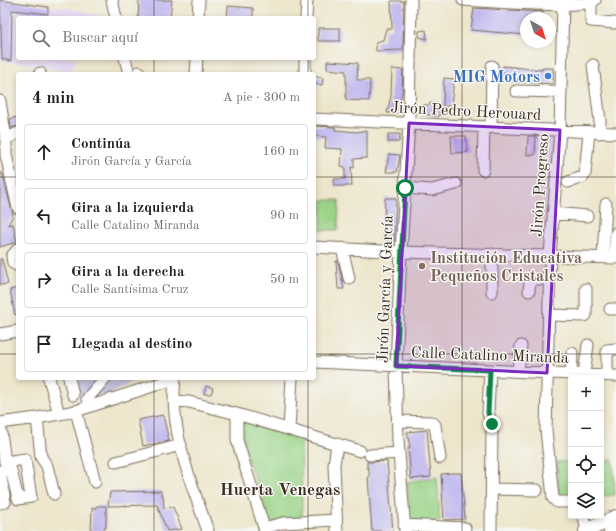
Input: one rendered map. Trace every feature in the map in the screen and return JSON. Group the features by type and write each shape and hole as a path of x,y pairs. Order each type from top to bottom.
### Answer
{"highway":[{"path":"612,531 616,529"}],"main road":[{"path":"585,525 616,517"}],"street":[{"path":"112,0 116,16"},
{"path":"198,16 199,0"},
{"path":"306,16 307,0"},
{"name":"Jirón García y García","path":"405,528 399,454 396,366 409,123 411,0"},
{"path":"463,0 593,2 591,19 593,22 614,23"},
{"name":"Jirón Progreso","path":"563,2 560,130 550,255 546,430 553,498 557,502 568,502"},
{"path":"126,60 135,72"},
{"path":"196,72 197,60"},
{"path":"305,60 305,72"},
{"path":"568,182 583,177 585,174 594,132 600,121 593,65"},
{"path":"483,170 488,127 492,66"},
{"path":"516,90 561,92"},
{"path":"0,100 6,155 16,199"},
{"name":"Jirón Pedro Herouard","path":"316,119 560,130 616,134"},
{"path":"4,133 16,132"},
{"path":"4,133 16,139"},
{"path":"405,188 432,190 456,184"},
{"path":"606,204 611,257"},
{"path":"553,213 587,216"},
{"path":"611,257 616,233"},
{"path":"316,247 401,252 611,257"},
{"path":"342,248 349,278"},
{"path":"16,251 12,256 13,262 16,264"},
{"path":"492,254 492,292"},
{"path":"529,291 530,281 532,279 550,279"},
{"path":"549,315 586,315 586,290"},
{"path":"0,334 16,331"},
{"path":"518,371 521,346"},
{"path":"584,374 588,346"},
{"path":"611,375 607,350 616,349"},
{"path":"571,374 572,353"},
{"name":"Calle Catalino Miranda","path":"316,362 611,375"},
{"path":"490,370 488,413 492,424 491,531"},
{"path":"50,380 59,414"},
{"path":"69,380 73,395"},
{"path":"87,399 103,380"},
{"path":"9,462 6,462 0,423 76,411 172,380"},
{"path":"175,380 174,401 180,445 208,531"},
{"path":"289,429 292,380"},
{"path":"174,401 189,402 237,414 365,453 399,454"},
{"path":"76,411 95,482"},
{"path":"237,414 237,440 264,529 283,523 337,525 334,465 337,444"},
{"path":"37,418 41,457 47,466 54,494"},
{"path":"398,421 432,422 435,425 440,458"},
{"path":"116,462 180,445"},
{"path":"0,471 2,503"},
{"path":"492,489 537,490"},
{"path":"405,528 460,529"}],"highlighted area":[{"path":"409,123 560,130 547,373 396,366"}],"shaded area":[{"path":"0,0 74,9 101,16 16,16 16,60 76,60 70,71 1,60"},
{"path":"76,380 136,380 110,394 80,397"}],"green space":[{"path":"322,200 339,200 338,230 321,230"},
{"path":"242,421 301,436 302,518 269,523 240,435"},
{"path":"604,460 613,460 615,495 604,496"},
{"path":"557,462 568,462 568,497 559,498"},
{"path":"437,477 440,521 410,523 407,482"}],"building":[{"path":"0,0 48,7 48,14 12,10 11,61 2,59"},
{"path":"139,0 172,0 170,16 138,16"},
{"path":"391,1 404,1 403,50 376,51 376,42 383,40 386,29 392,29"},
{"path":"228,6 253,8 253,16 227,16"},
{"path":"474,8 543,12 520,12 520,34 471,30"},
{"path":"318,28 340,28 340,41 318,41"},
{"path":"426,30 427,39 419,37 419,31"},
{"path":"327,61 358,63 357,80 370,80 369,101 346,100 346,71 327,69"},
{"path":"503,66 542,70 542,68 553,68 553,84 502,81"},
{"path":"392,69 403,70 402,92 398,113 387,113 391,96"},
{"path":"316,76 323,78 322,85 316,84"},
{"path":"444,78 454,79 451,105 443,107"},
{"path":"430,103 440,104 439,116 422,114 423,105 430,105"},
{"path":"16,117 16,127 11,128 10,119"},
{"path":"316,126 335,127 335,130 357,132 367,130 367,158 354,159 354,168 351,167 352,186 334,186 334,179 345,179 345,167 341,166 342,149 325,148 326,137 316,136"},
{"path":"388,134 400,134 399,142 388,142"},
{"path":"451,136 466,136 468,152 452,153"},
{"path":"528,136 536,136 535,155 527,155"},
{"path":"389,154 400,155 397,172 386,172"},
{"path":"0,173 2,173 13,215 8,225 13,224 16,242 0,247"},
{"path":"385,198 396,198 394,241 383,240"},
{"path":"0,259 2,259 8,284 0,285"},
{"path":"336,261 338,261 344,289 338,289"},
{"path":"16,288 15,315 10,290"},
{"path":"206,386 213,388 211,394 204,394"},
{"path":"163,415 169,441 143,446 138,420"},
{"path":"427,430 431,477 411,479 408,448 410,448 407,432"},
{"path":"387,461 393,531 372,531 368,478 369,468 367,468 367,462"},
{"path":"461,473 465,519 444,520 441,474"},
{"path":"161,491 161,495 163,495 164,508 173,507 182,529 167,531 157,505 108,506 110,492"},
{"path":"96,506 106,506 106,528 104,528 104,531 91,531 92,508 96,508"}],"place":[{"name":"MIG Motors","path":"548,76"},
{"name":"Institución Educativa Pequeños Cristales","path":"422,266"}],"district":[{"name":"Huerta Venegas","path":"280,489"}],"route":[{"path":"405,188 396,366 490,370 488,413 492,424"}]}
